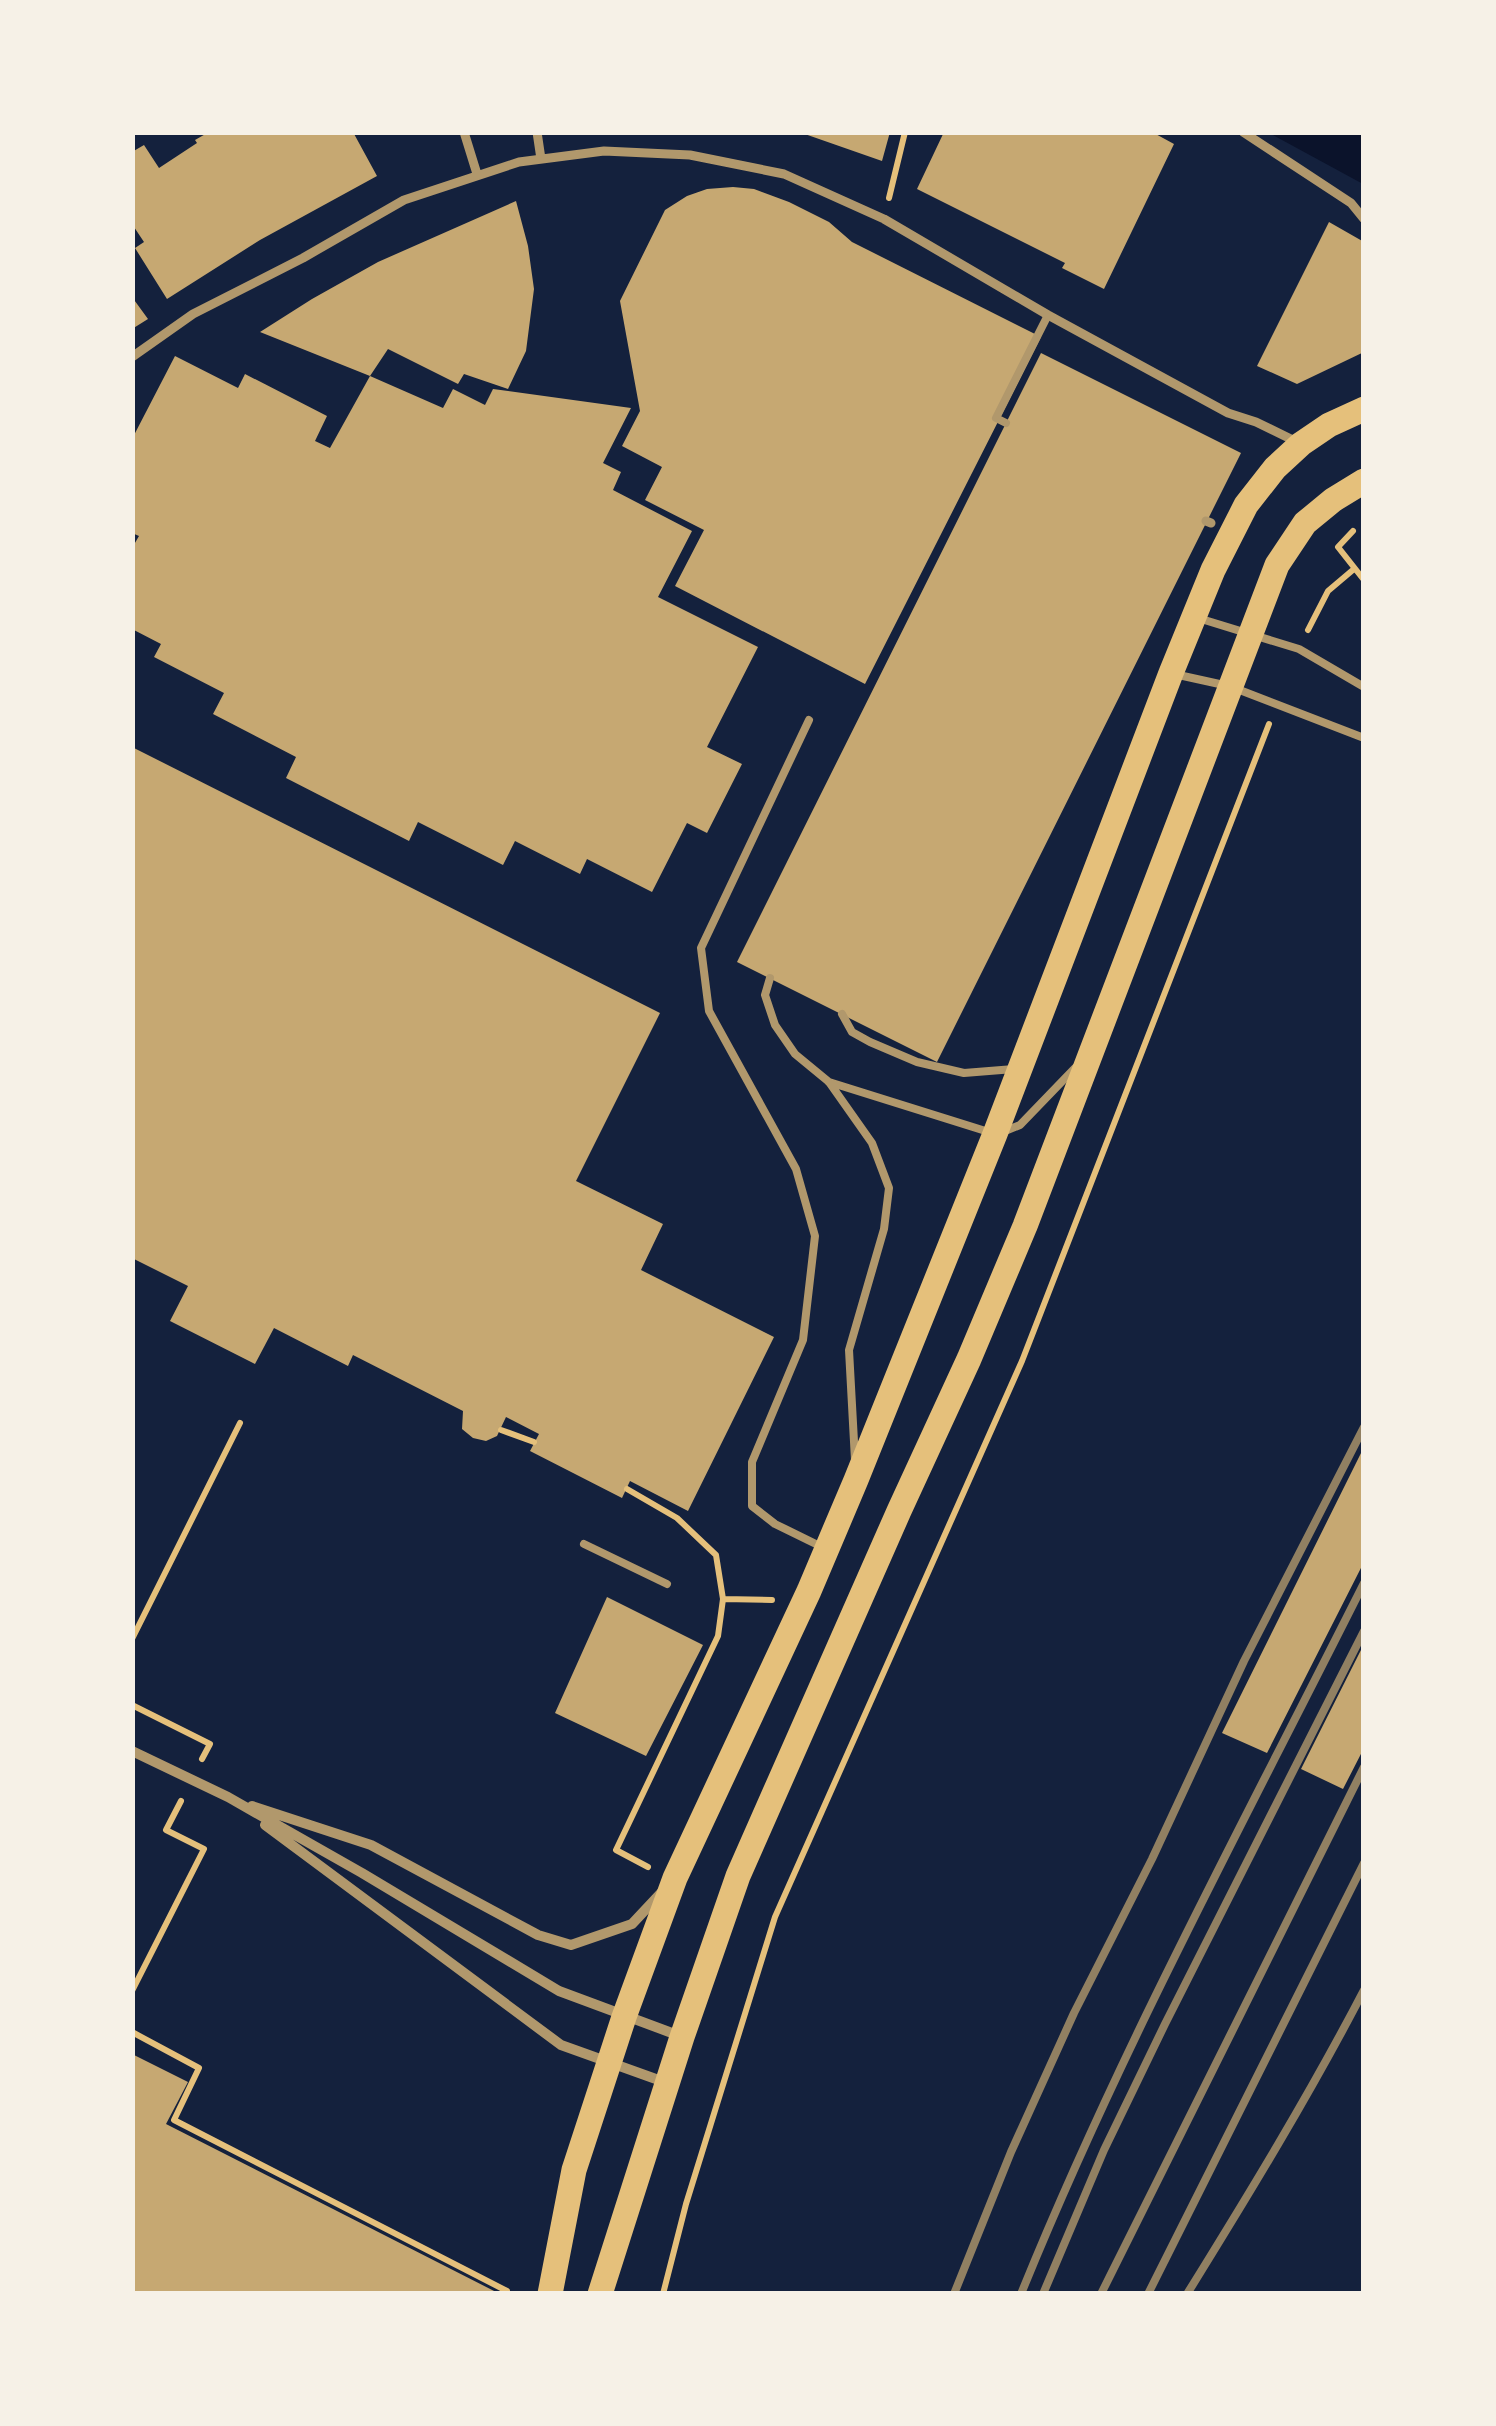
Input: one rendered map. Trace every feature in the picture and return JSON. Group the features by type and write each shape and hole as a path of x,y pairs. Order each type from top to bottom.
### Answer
{"main road":[{"path":"550,2294 574,2170 624,2017 664,1874 809,1591 856,1480 1224,545 1246,505 1276,468 1329,425 1364,410"},
{"path":"600,2294 738,1876 1025,1226 1277,566 1305,523 1332,500 1364,481"}],"street":[{"path":"464,132 477,174"},
{"path":"538,132 541,159"},
{"path":"1243,132 1351,204 1364,219"},
{"path":"132,357 193,314 404,200 511,163 604,151 690,155 784,174 884,219 1228,413 1301,444"},
{"path":"132,1752 228,1797 559,1991 682,2037"},
{"path":"228,1797 371,1845 538,1935 572,1945 632,1924 664,1874"},
{"path":"228,1797 560,2046 668,2083"}],"lane":[{"path":"1006,423 996,418 1048,314"},
{"path":"1194,617 1299,650 1364,687"},
{"path":"1171,673 1230,686 1364,738"},
{"path":"809,720 702,948 708,1011 796,1170 816,1236 803,1340 752,1462 752,1506 775,1524 826,1549"},
{"path":"770,978 765,995 775,1024 795,1054 829,1082 872,1142 889,1188 884,1229 849,1350 856,1480"},
{"path":"842,1014 852,1032 927,1065 964,1073 1020,1068"},
{"path":"829,1082 995,1134 1020,1125 1092,1050"},
{"path":"584,1544 667,1584"}],"path":[{"path":"884,219 905,132"},
{"path":"1338,547 1364,580"},
{"path":"1299,650 1328,590 1354,569"},
{"path":"662,2294 775,1918 1022,1361 1276,704"},
{"path":"132,1638 240,1423"},
{"path":"501,1430 534,1442"},
{"path":"627,1489 677,1518 716,1555 723,1599 718,1636 616,1850 664,1874"},
{"path":"132,1705 210,1744 166,1830 204,1849 132,1991"},
{"path":"132,2032 199,2068 174,2120 507,2291 506,2294"}],"water":[{"path":"1363,133 1363,184 1271,134"}],"building":[{"path":"209,132 353,132 377,176 260,240 167,299 135,248 144,242 132,224 132,152 144,145 159,168"},
{"path":"799,132 890,132 882,161"},
{"path":"944,132 1152,132 1174,144 1104,289 1062,268 1065,263 917,189"},
{"path":"707,189 754,189 789,202 829,222 852,242 1041,337 865,684 675,586 704,530 645,500 662,467 622,446 640,411 620,301 665,210"},
{"path":"516,201 534,289 526,351 508,389 464,374 458,384 388,349 370,376 260,332 378,262"},
{"path":"1329,222 1364,242 1364,352 1297,384 1257,366"},
{"path":"132,297 148,319 132,329"},
{"path":"1041,353 1241,453 937,1062 737,962"},
{"path":"175,356 238,388 245,374 327,416 315,441 330,448 370,376 443,408 453,389 485,405 493,389 631,408 603,463 621,472 613,490 692,531 658,597 758,647 707,747 742,764 707,833 687,823 652,892 587,859 580,874 515,841 503,865 418,822 409,841 286,778 296,757 213,714 224,693 154,657 161,644 132,629 132,548 139,536 132,533 132,439"},
{"path":"132,747 660,1013 576,1181 663,1224 641,1270 774,1337 688,1511 630,1481 622,1498 530,1451 539,1434 506,1417 497,1436 486,1441 473,1438 462,1429 463,1411 353,1355 348,1366 274,1328 255,1364 170,1321 188,1286 132,1258"},
{"path":"1364,1447 1364,1562 1267,1753 1222,1733"},
{"path":"607,1597 703,1645 646,1756 555,1713"},
{"path":"1364,1644 1364,1748 1343,1789 1301,1769"},
{"path":"132,2054 188,2082 166,2124 500,2294 132,2294"}],"railway":[{"path":"954,2294 1011,2152 1074,2013 1152,1859 1244,1661 1364,1427"},
{"path":"1021,2294 1142,2024 1364,1583"},
{"path":"1043,2294 1104,2150 1165,2024 1364,1631"},
{"path":"1101,2294 1364,1767"},
{"path":"1148,2294 1364,1863"},
{"path":"1187,2294 1301,2106 1364,1990"}]}
